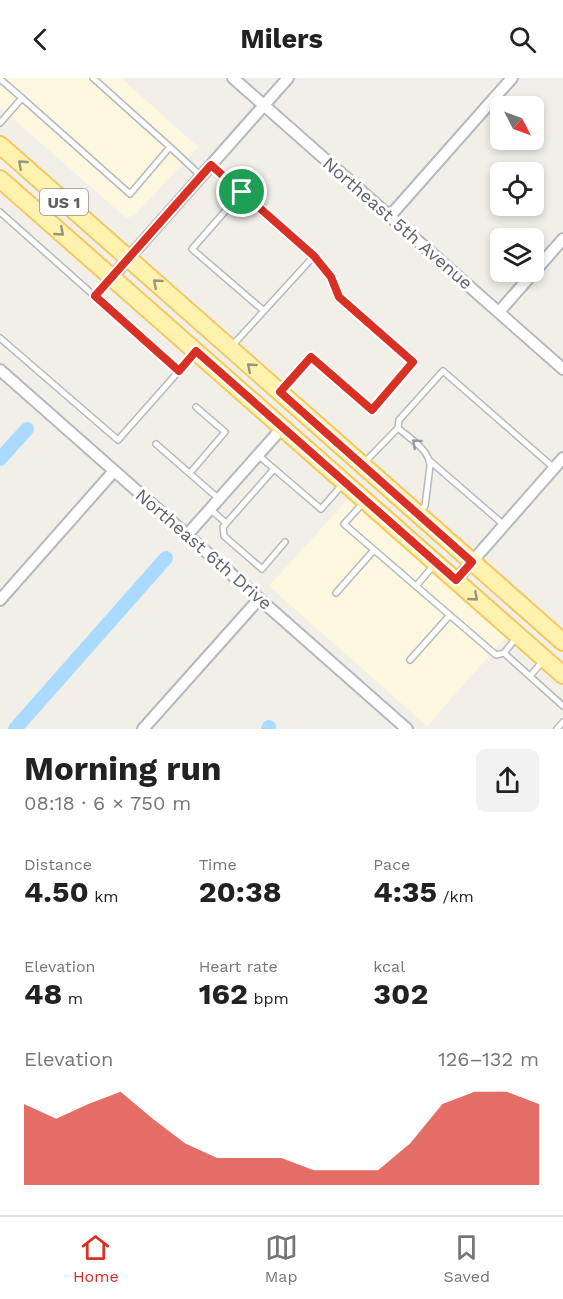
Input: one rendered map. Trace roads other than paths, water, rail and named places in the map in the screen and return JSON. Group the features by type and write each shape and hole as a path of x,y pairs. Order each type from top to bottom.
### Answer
{"main road":[{"name":"US 1","path":"0,145 563,642"},
{"name":"US 1","path":"0,179 563,675"}],"street":[{"name":"Northeast 5th Avenue","path":"233,78 563,369"},
{"path":"112,278 288,78"},
{"path":"390,216 512,78"},
{"path":"499,312 563,239"},
{"name":"Northeast 6th Drive","path":"0,370 400,727"},
{"path":"187,535 282,428"},
{"path":"456,580 563,458"},
{"path":"0,600 114,471"},
{"path":"142,729 259,599"}],"lane":[{"path":"93,78 201,176"},
{"path":"0,79 130,194 170,147"},
{"path":"0,123 22,98"},
{"path":"211,165 314,256 331,277 339,297 413,362 372,410 311,357 280,392"},
{"path":"242,192 192,249 264,311"},
{"path":"0,212 179,371"},
{"path":"230,348 314,256"},
{"path":"95,296 112,278"},
{"path":"0,338 118,440 196,351"},
{"path":"362,465 398,428 399,420 443,371 554,468"},
{"path":"190,473 225,432 196,406"},
{"path":"398,428 423,450 430,461 504,525"},
{"path":"156,444 219,499"},
{"path":"258,455 321,509 345,483"},
{"path":"418,514 425,506 430,461"},
{"path":"274,469 223,527 224,536 262,569 285,542"},
{"path":"365,501 344,524 496,655 504,653 518,636"},
{"path":"210,509 226,523"},
{"path":"336,593 374,550"},
{"path":"416,586 436,563"},
{"path":"410,660 450,615"},
{"path":"504,653 563,706"},
{"path":"530,676 545,659"},
{"path":"557,729 563,722"}],"waterway":[{"path":"0,459 27,429"},
{"path":"15,729 166,558"}]}
